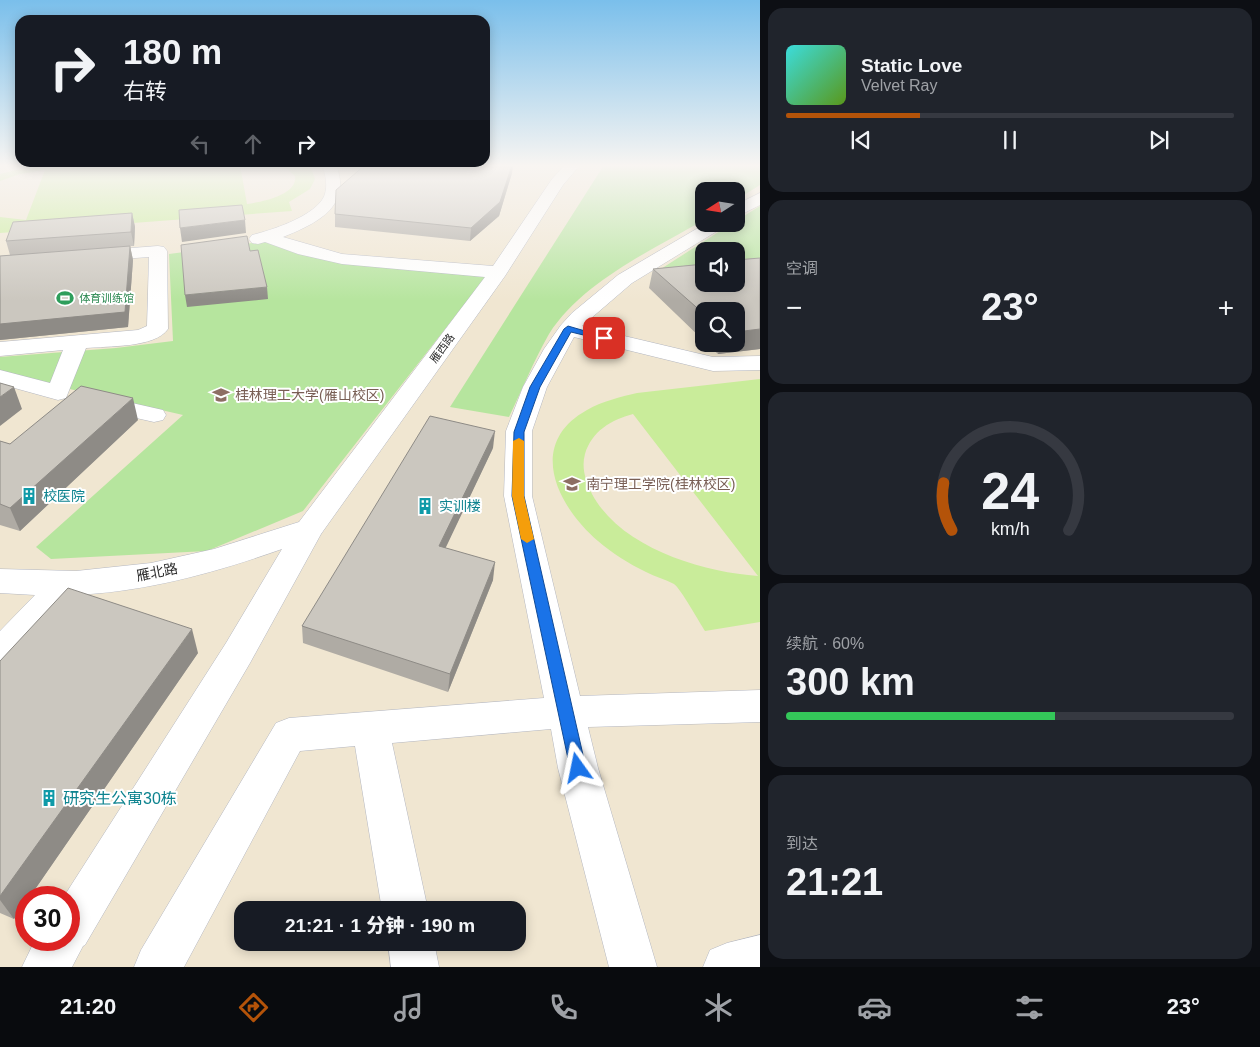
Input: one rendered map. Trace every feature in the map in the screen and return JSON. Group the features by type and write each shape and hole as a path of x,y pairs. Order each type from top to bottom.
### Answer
{"street":[{"path":"241,242 266,237 305,220 318,210"},
{"name":"雁西路","path":"80,911 238,653 309,529 498,272 539,210"},
{"path":"633,967 578,768 518,496 519,432 535,387 568,329 579,317 625,279 703,232"},
{"path":"266,237 304,250 342,258 498,272"},
{"path":"0,349 143,336 157,330 167,250 79,258"},
{"path":"625,279 664,275"},
{"path":"568,329 713,364 760,362"},
{"path":"58,393 77,342"},
{"path":"0,377 58,393 154,415"},
{"name":"雁北路","path":"0,581 64,584 138,576 200,564 309,529"},
{"path":"0,654 64,584"},
{"path":"158,967 289,735 566,712 760,706"},
{"path":"372,736 403,901"},
{"path":"46,967 55,951"},
{"path":"412,951 415,967"},
{"path":"727,967 760,959"}],"shaded area":[{"path":"0,210 695,210 695,232 745,232 745,210 760,210 760,967 0,967"}],"green space":[{"path":"30,210 292,211 0,233 0,217 26,220"},
{"path":"575,210 695,210 695,225 619,269 580,298 563,315 549,334 509,417 450,407"},
{"path":"753,210 760,210 760,263 745,264 745,242 703,242 719,232 745,232 745,215"},
{"path":"267,241 341,262 488,274 303,511 207,551 51,559 36,547 183,415 0,373 0,357 116,348 173,341 169,254"},
{"path":"695,247 695,269 653,274"},
{"path":"760,379 760,622 705,631 674,584 649,574 603,545 583,527 570,511 560,493 554,475 553,457 557,440 568,424 593,407 637,393","holes":["633,414 758,576 736,574 689,563 643,543 622,529 605,513 592,494 585,475 585,454 597,433 610,423"]}],"building":[{"path":"179,210 243,210 245,220 180,228"},
{"path":"335,210 491,210 471,228 335,214"},
{"path":"132,213 131,232 6,241 13,222"},
{"path":"247,236 250,251 258,250 267,287 185,295 181,245"},
{"name":"体育训练馆","path":"130,246 125,312 0,324 0,256"},
{"path":"760,258 760,329 745,331 745,302 695,302 695,306 653,269 695,265 695,292 745,292 745,259"},
{"path":"0,383 14,387 0,397"},
{"path":"81,386 133,398 10,508 0,504 0,441 10,444"},
{"name":"实训楼","path":"430,416 495,431 439,546 495,562 450,674 302,626"},
{"name":"研究生公寓30栋","path":"68,588 192,629 0,896 0,661"}],"slow traffic":[{"path":"519,441 518,496 527,539"}],"place":[{"name":"体育训练馆","path":"65,298"},
{"name":"桂林理工大学(雁山校区)","path":"221,395"},
{"name":"南宁理工学院(桂林校区)","path":"572,484"},
{"name":"校医院","path":"29,496"},
{"name":"实训楼","path":"425,506"},
{"name":"研究生公寓30栋","path":"49,798"}],"route":[{"path":"578,768 518,496 519,432 535,387 568,329 604,338"}]}
